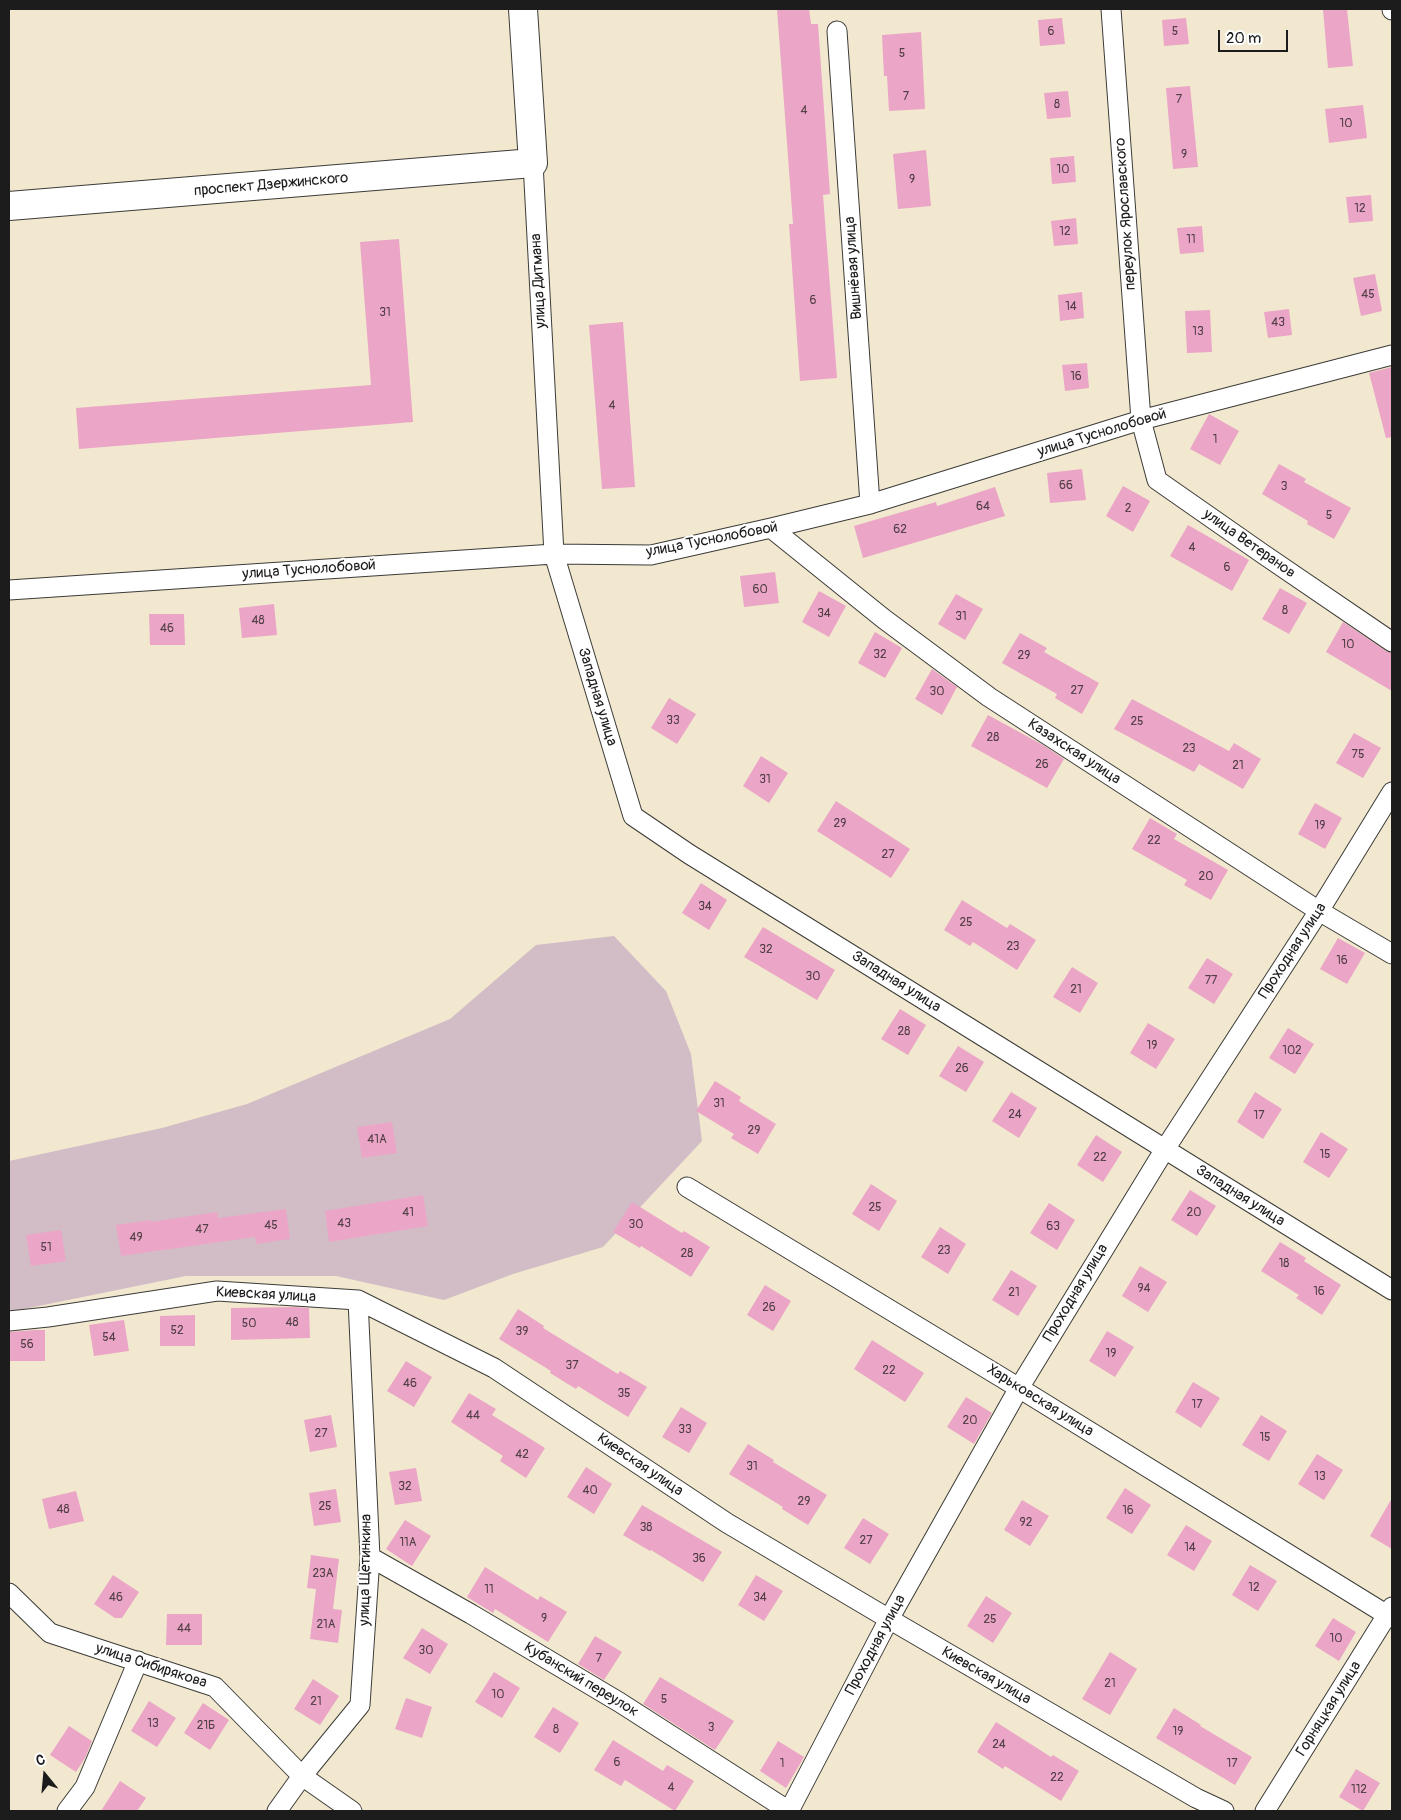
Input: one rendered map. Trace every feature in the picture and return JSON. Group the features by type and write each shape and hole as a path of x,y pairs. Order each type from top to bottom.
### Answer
{"street":[{"name":"улица Дитмана","path":"523,9 554,554"},
{"name":"переулок Ярославского","path":"1111,9 1141,420"},
{"name":"Вишнёвая улица","path":"837,31 870,504"},
{"name":"проспект Дзержинского","path":"9,206 533,163"},
{"name":"улица Туснолобовой","path":"9,590 554,554 650,555 870,504 1141,420 1392,355"},
{"name":"улица Ветеранов","path":"1141,420 1157,480 1392,642"},
{"name":"Казахская улица","path":"771,528 884,619 989,697 1319,911 1392,954"},
{"name":"Западная улица","path":"554,554 633,816 706,864 1392,1290"},
{"name":"Проходная улица","path":"789,1811 889,1620 1019,1388 1165,1149 1319,911 1392,792"},
{"name":"Харьковская улица","path":"688,1187 1391,1614"},
{"name":"Киевская улица","path":"9,1321 48,1317 217,1291 358,1300 494,1368 727,1523 889,1620 1196,1798 1224,1811"},
{"name":"улица Щетинкина","path":"277,1811 302,1776 360,1704 370,1557 358,1300"},
{"name":"Кубанский переулок","path":"370,1557 471,1614 619,1702 789,1811"},
{"name":"улица Сибирякова","path":"9,1593 50,1633 215,1687 302,1776 352,1811"},
{"name":"Горняцкая улица","path":"1265,1811 1391,1614"},
{"path":"67,1811 85,1787 138,1661"}],"shaded area":[{"path":"614,936 666,991 691,1054 702,1141 603,1247 513,1274 444,1300 336,1276 186,1276 9,1312 9,1161 162,1128 247,1104 450,1019 536,945"}],"building":[{"path":"777,9 809,9 811,24 818,24 830,194 823,195 837,378 800,381 789,224 793,224"},
{"path":"1323,9 1347,9 1353,66 1328,68"},
{"path":"1062,18 1065,44 1040,46 1038,20"},
{"path":"1186,18 1189,44 1164,46 1162,20"},
{"path":"921,32 925,109 889,111 887,76 884,76 882,35"},
{"path":"1190,86 1198,167 1173,169 1166,88"},
{"path":"1068,91 1071,117 1047,119 1044,93"},
{"path":"1363,105 1367,138 1329,143 1325,109"},
{"path":"926,150 931,206 898,209 893,154"},
{"path":"1074,156 1076,182 1052,184 1050,158"},
{"path":"1371,195 1373,221 1349,223 1346,197"},
{"path":"1076,218 1078,244 1054,246 1051,221"},
{"path":"1202,226 1204,252 1180,254 1177,228"},
{"path":"399,239 413,422 79,449 76,408 371,385 360,242"},
{"path":"1375,274 1382,311 1361,316 1353,278"},
{"path":"1082,292 1084,318 1060,321 1058,295"},
{"path":"1289,309 1292,335 1268,338 1264,312"},
{"path":"1210,310 1212,352 1187,353 1185,311"},
{"path":"623,322 635,487 602,489 589,325"},
{"path":"1087,363 1089,388 1065,391 1062,365"},
{"path":"1392,367 1392,437 1386,438 1369,373"},
{"path":"1209,414 1239,431 1220,465 1190,449"},
{"path":"1279,464 1306,479 1304,482 1351,508 1334,539 1307,524 1308,521 1262,494"},
{"path":"1082,469 1086,500 1050,503 1047,473"},
{"path":"1123,486 1150,501 1133,532 1106,516"},
{"path":"995,487 1005,516 863,558 854,526 936,502 937,506"},
{"path":"1188,525 1249,560 1232,591 1170,556"},
{"path":"775,572 779,603 744,607 740,576"},
{"path":"1280,588 1307,603 1289,634 1262,619"},
{"path":"819,591 846,606 829,637 802,622"},
{"path":"956,594 983,609 965,640 938,624"},
{"path":"274,604 277,635 242,638 239,608"},
{"path":"149,614 184,614 185,645 150,645"},
{"path":"1343,622 1386,651 1392,653 1392,691 1326,652"},
{"path":"875,632 902,648 885,678 858,663"},
{"path":"1020,633 1047,648 1044,652 1099,683 1082,714 1055,698 1057,694 1002,663"},
{"path":"932,669 957,687 942,715 915,699"},
{"path":"669,698 696,714 677,744 651,728"},
{"path":"1132,699 1229,751 1234,743 1261,759 1243,789 1199,764 1194,772 1114,729"},
{"path":"988,715 1043,745 1064,759 1047,788 971,746"},
{"path":"1354,733 1381,748 1363,778 1336,763"},
{"path":"761,756 788,773 769,803 743,786"},
{"path":"836,801 910,849 891,878 817,831"},
{"path":"1315,803 1342,818 1325,849 1298,834"},
{"path":"1150,818 1177,834 1174,839 1228,870 1211,900 1184,885 1187,880 1132,849"},
{"path":"701,883 727,900 709,930 682,913"},
{"path":"962,900 1007,928 1010,924 1036,940 1017,970 973,942 970,946 944,930"},
{"path":"763,927 835,970 817,1000 744,957"},
{"path":"1338,938 1365,953 1347,984 1320,969"},
{"path":"1207,958 1233,974 1214,1004 1188,988"},
{"path":"1072,967 1098,983 1080,1013 1053,997"},
{"path":"900,1009 926,1025 908,1055 881,1039"},
{"path":"1148,1023 1175,1039 1156,1069 1130,1053"},
{"path":"1288,1028 1314,1044 1295,1074 1269,1058"},
{"path":"958,1046 984,1062 966,1092 939,1076"},
{"path":"715,1081 741,1097 739,1101 776,1124 758,1154 731,1138 734,1134 696,1111"},
{"path":"1011,1092 1037,1108 1019,1138 992,1121"},
{"path":"1255,1092 1282,1109 1263,1139 1237,1122"},
{"path":"392,1122 397,1153 362,1158 357,1127"},
{"path":"1321,1132 1348,1149 1329,1178 1303,1162"},
{"path":"1096,1135 1122,1152 1103,1182 1077,1165"},
{"path":"871,1184 897,1201 879,1231 852,1214"},
{"path":"1190,1190 1216,1206 1197,1236 1171,1220"},
{"path":"423,1195 428,1226 329,1242 325,1211"},
{"path":"632,1202 682,1233 684,1231 710,1247 691,1277 641,1246 640,1248 613,1232"},
{"path":"1049,1203 1075,1220 1057,1250 1030,1233"},
{"path":"286,1209 290,1239 256,1244 255,1237 121,1256 116,1225 217,1212 218,1218"},
{"path":"940,1227 966,1244 948,1274 921,1257"},
{"path":"61,1230 66,1261 31,1266 26,1235"},
{"path":"1280,1242 1306,1258 1304,1261 1341,1285 1322,1315 1296,1298 1299,1295 1261,1271"},
{"path":"1140,1266 1167,1282 1148,1312 1122,1296"},
{"path":"1011,1270 1037,1286 1018,1316 992,1300"},
{"path":"765,1285 791,1301 773,1331 747,1315"},
{"path":"231,1308 309,1308 310,1338 231,1340"},
{"path":"518,1309 544,1326 543,1328 618,1374 620,1371 647,1387 628,1417 578,1386 576,1389 499,1339"},
{"path":"195,1315 195,1346 160,1346 160,1316"},
{"path":"124,1320 129,1351 94,1356 89,1325"},
{"path":"45,1330 45,1361 10,1361 10,1332"},
{"path":"1107,1331 1134,1347 1115,1377 1089,1361"},
{"path":"872,1340 924,1373 905,1402 854,1369"},
{"path":"406,1361 432,1377 414,1407 387,1391"},
{"path":"1193,1382 1220,1398 1201,1428 1175,1412"},
{"path":"469,1393 496,1409 492,1415 545,1448 526,1478 500,1461 503,1456 451,1422"},
{"path":"966,1397 992,1413 974,1444 947,1427"},
{"path":"681,1407 707,1423 689,1453 662,1437"},
{"path":"331,1415 337,1447 310,1452 304,1420"},
{"path":"1261,1415 1287,1431 1269,1461 1242,1445"},
{"path":"748,1444 774,1460 773,1462 827,1495 808,1525 782,1509 783,1507 729,1474"},
{"path":"1317,1454 1343,1470 1324,1500 1298,1484"},
{"path":"586,1467 612,1484 594,1514 567,1497"},
{"path":"416,1468 422,1501 395,1505 389,1472"},
{"path":"1125,1488 1151,1505 1132,1534 1106,1518"},
{"path":"336,1489 341,1522 314,1526 309,1493"},
{"path":"76,1491 84,1521 49,1529 42,1499"},
{"path":"1392,1498 1392,1549 1370,1536"},
{"path":"1022,1500 1049,1516 1030,1546 1004,1530"},
{"path":"642,1505 722,1552 703,1582 623,1535"},
{"path":"863,1518 889,1534 870,1564 844,1548"},
{"path":"405,1520 431,1536 412,1566 386,1549"},
{"path":"1186,1525 1212,1541 1194,1571 1167,1555"},
{"path":"311,1555 339,1559 333,1609 342,1610 338,1643 310,1639 316,1589 307,1588"},
{"path":"1250,1565 1277,1581 1258,1611 1232,1595"},
{"path":"485,1567 538,1600 540,1596 567,1612 548,1642 495,1609 493,1613 467,1597"},
{"path":"113,1575 139,1592 122,1618 115,1618 94,1604"},
{"path":"756,1575 783,1591 764,1621 738,1605"},
{"path":"986,1596 1012,1613 993,1643 967,1626"},
{"path":"167,1614 202,1614 202,1645 166,1645"},
{"path":"1333,1618 1356,1632 1339,1661 1315,1646"},
{"path":"422,1628 448,1644 430,1674 403,1658"},
{"path":"595,1636 622,1652 604,1680 578,1664"},
{"path":"1110,1652 1137,1669 1110,1715 1082,1699"},
{"path":"494,1672 520,1688 502,1718 475,1702"},
{"path":"660,1677 734,1721 715,1750 643,1704"},
{"path":"313,1679 339,1696 320,1725 294,1709"},
{"path":"406,1698 432,1707 422,1738 395,1729"},
{"path":"149,1701 176,1718 157,1747 131,1731"},
{"path":"203,1703 229,1720 210,1750 184,1733"},
{"path":"553,1707 579,1723 560,1753 534,1737"},
{"path":"1174,1708 1252,1757 1235,1785 1156,1738"},
{"path":"996,1722 1051,1757 1053,1755 1079,1771 1061,1801 1005,1766 1003,1769 977,1752"},
{"path":"69,1726 92,1741 85,1758 76,1772 50,1755"},
{"path":"613,1740 663,1771 667,1765 694,1781 675,1811 625,1780 621,1786 594,1770"},
{"path":"778,1741 804,1757 786,1788 760,1771"},
{"path":"1356,1769 1380,1783 1363,1811 1339,1797"},
{"path":"120,1781 146,1798 137,1811 101,1811"}]}
